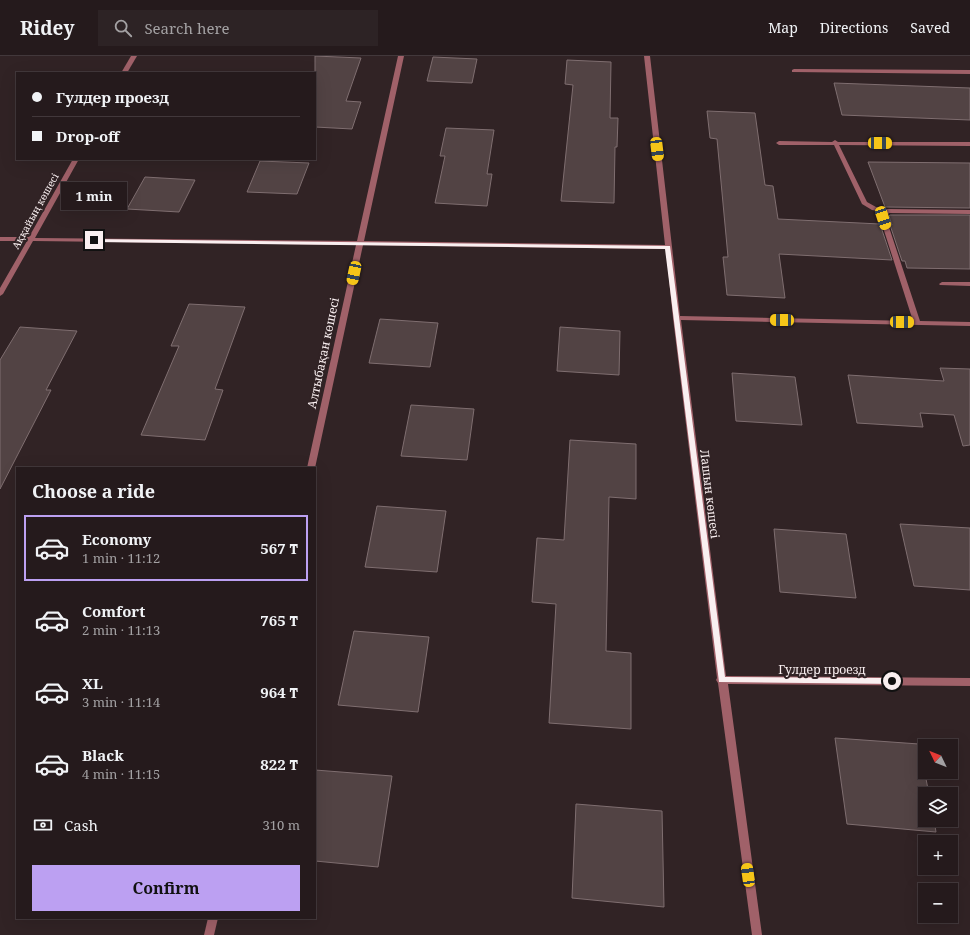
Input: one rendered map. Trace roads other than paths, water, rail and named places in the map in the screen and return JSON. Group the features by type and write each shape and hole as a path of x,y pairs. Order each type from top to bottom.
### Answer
{"street":[{"path":"125,72 134,56"},
{"name":"Алтыбақан көшесі","path":"311,467 401,56"},
{"name":"Лашын көшесі","path":"647,56 676,318 721,680 757,935"},
{"path":"794,71 970,72"},
{"path":"778,143 834,142 970,144"},
{"path":"834,142 864,203 874,209 887,211 970,212"},
{"name":"Аққайың көшесі","path":"0,294 75,160"},
{"path":"887,211 883,218 917,323"},
{"path":"0,239 668,247"},
{"path":"942,284 970,284"},
{"path":"676,318 970,324"},
{"name":"Гулдер проезд","path":"721,680 970,682"},
{"path":"209,935 213,919"}]}
